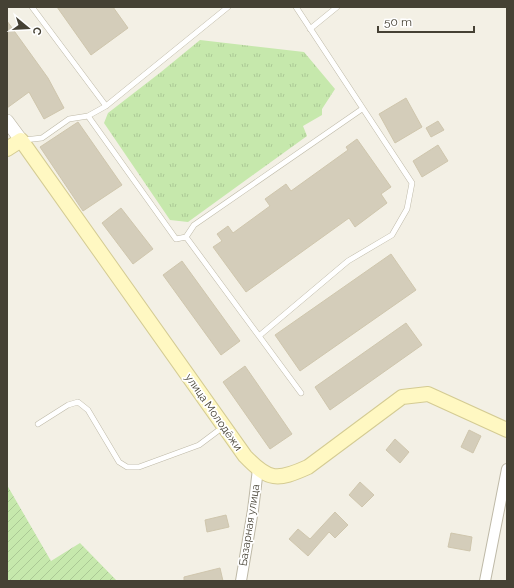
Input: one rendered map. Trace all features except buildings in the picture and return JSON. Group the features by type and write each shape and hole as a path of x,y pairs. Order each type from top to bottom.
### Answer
{"main road":[{"path":"7,150 21,140"},
{"name":"улица Молодёжи","path":"21,140 245,456 258,469 277,478 308,468 402,397 428,394 507,430"}],"street":[{"name":"улица Молодёжи","path":"7,121 21,140"},
{"name":"Базарная улица","path":"241,581 253,510 258,469"},
{"path":"485,581 507,470"}],"lane":[{"path":"32,7 106,106"},
{"path":"21,140 42,138 69,119 88,116 106,106 228,7"},
{"path":"259,336 348,261 392,235 407,209 412,183 296,7"},
{"path":"310,29 337,7"},
{"path":"186,237 194,225 362,109"},
{"path":"88,116 176,238 186,237"},
{"path":"186,237 301,393"},
{"path":"38,424 68,405 78,402 88,410 119,462 127,467 139,467 199,446 224,426"}],"green space":[{"path":"200,40 304,52 335,89 322,109 322,115 303,126 307,136 188,222 170,220 104,123 108,113"},
{"path":"7,485 51,561 80,543 117,581 7,581"}]}
